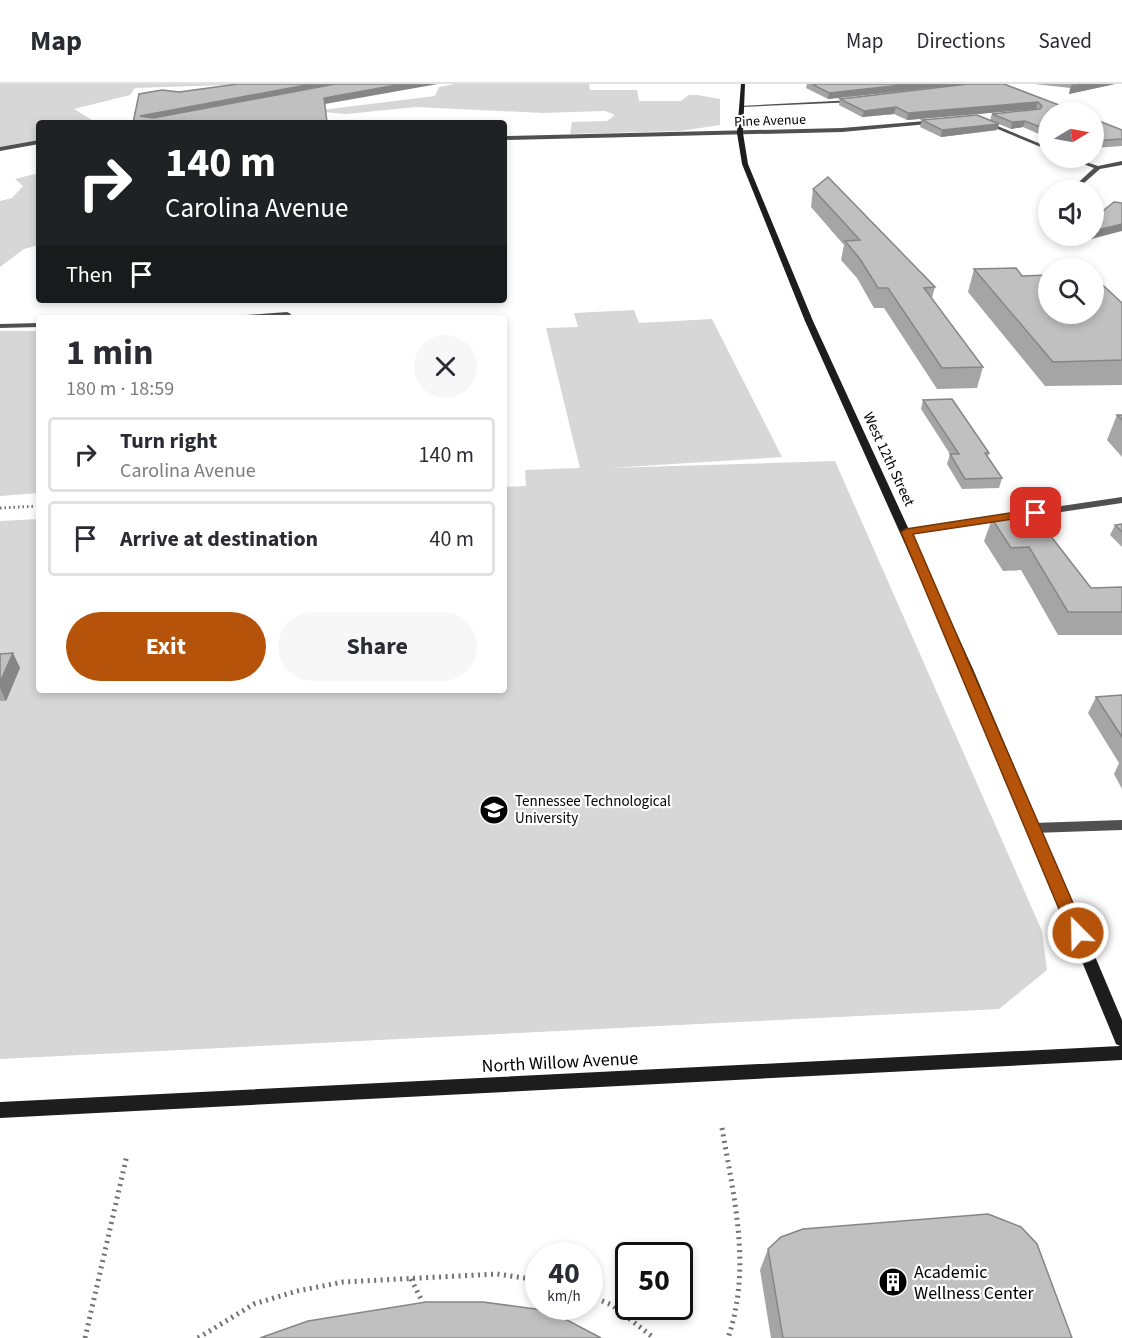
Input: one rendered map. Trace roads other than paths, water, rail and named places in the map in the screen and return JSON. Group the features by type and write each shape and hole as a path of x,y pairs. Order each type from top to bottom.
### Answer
{"main road":[{"name":"West 12th Street","path":"743,84 740,133 745,164 809,321 906,532 1122,1039"},
{"name":"North Willow Avenue","path":"0,1110 1122,1053"}],"street":[{"path":"742,105 858,101"},
{"path":"991,117 977,118 1038,145"},
{"name":"Pine Avenue","path":"507,138 853,129 942,122"},
{"path":"1,149 36,143"},
{"path":"1,149 36,148"},
{"path":"1104,167 1122,163"},
{"path":"1085,180 1098,168"},
{"path":"273,315 287,314"},
{"path":"0,326 36,325"},
{"path":"906,532 1122,500"},
{"path":"1033,828 1122,825"}],"place":[{"name":"Tennessee Technological University","path":"494,810"},
{"name":"Academic Wellness Center","path":"893,1282"}]}
